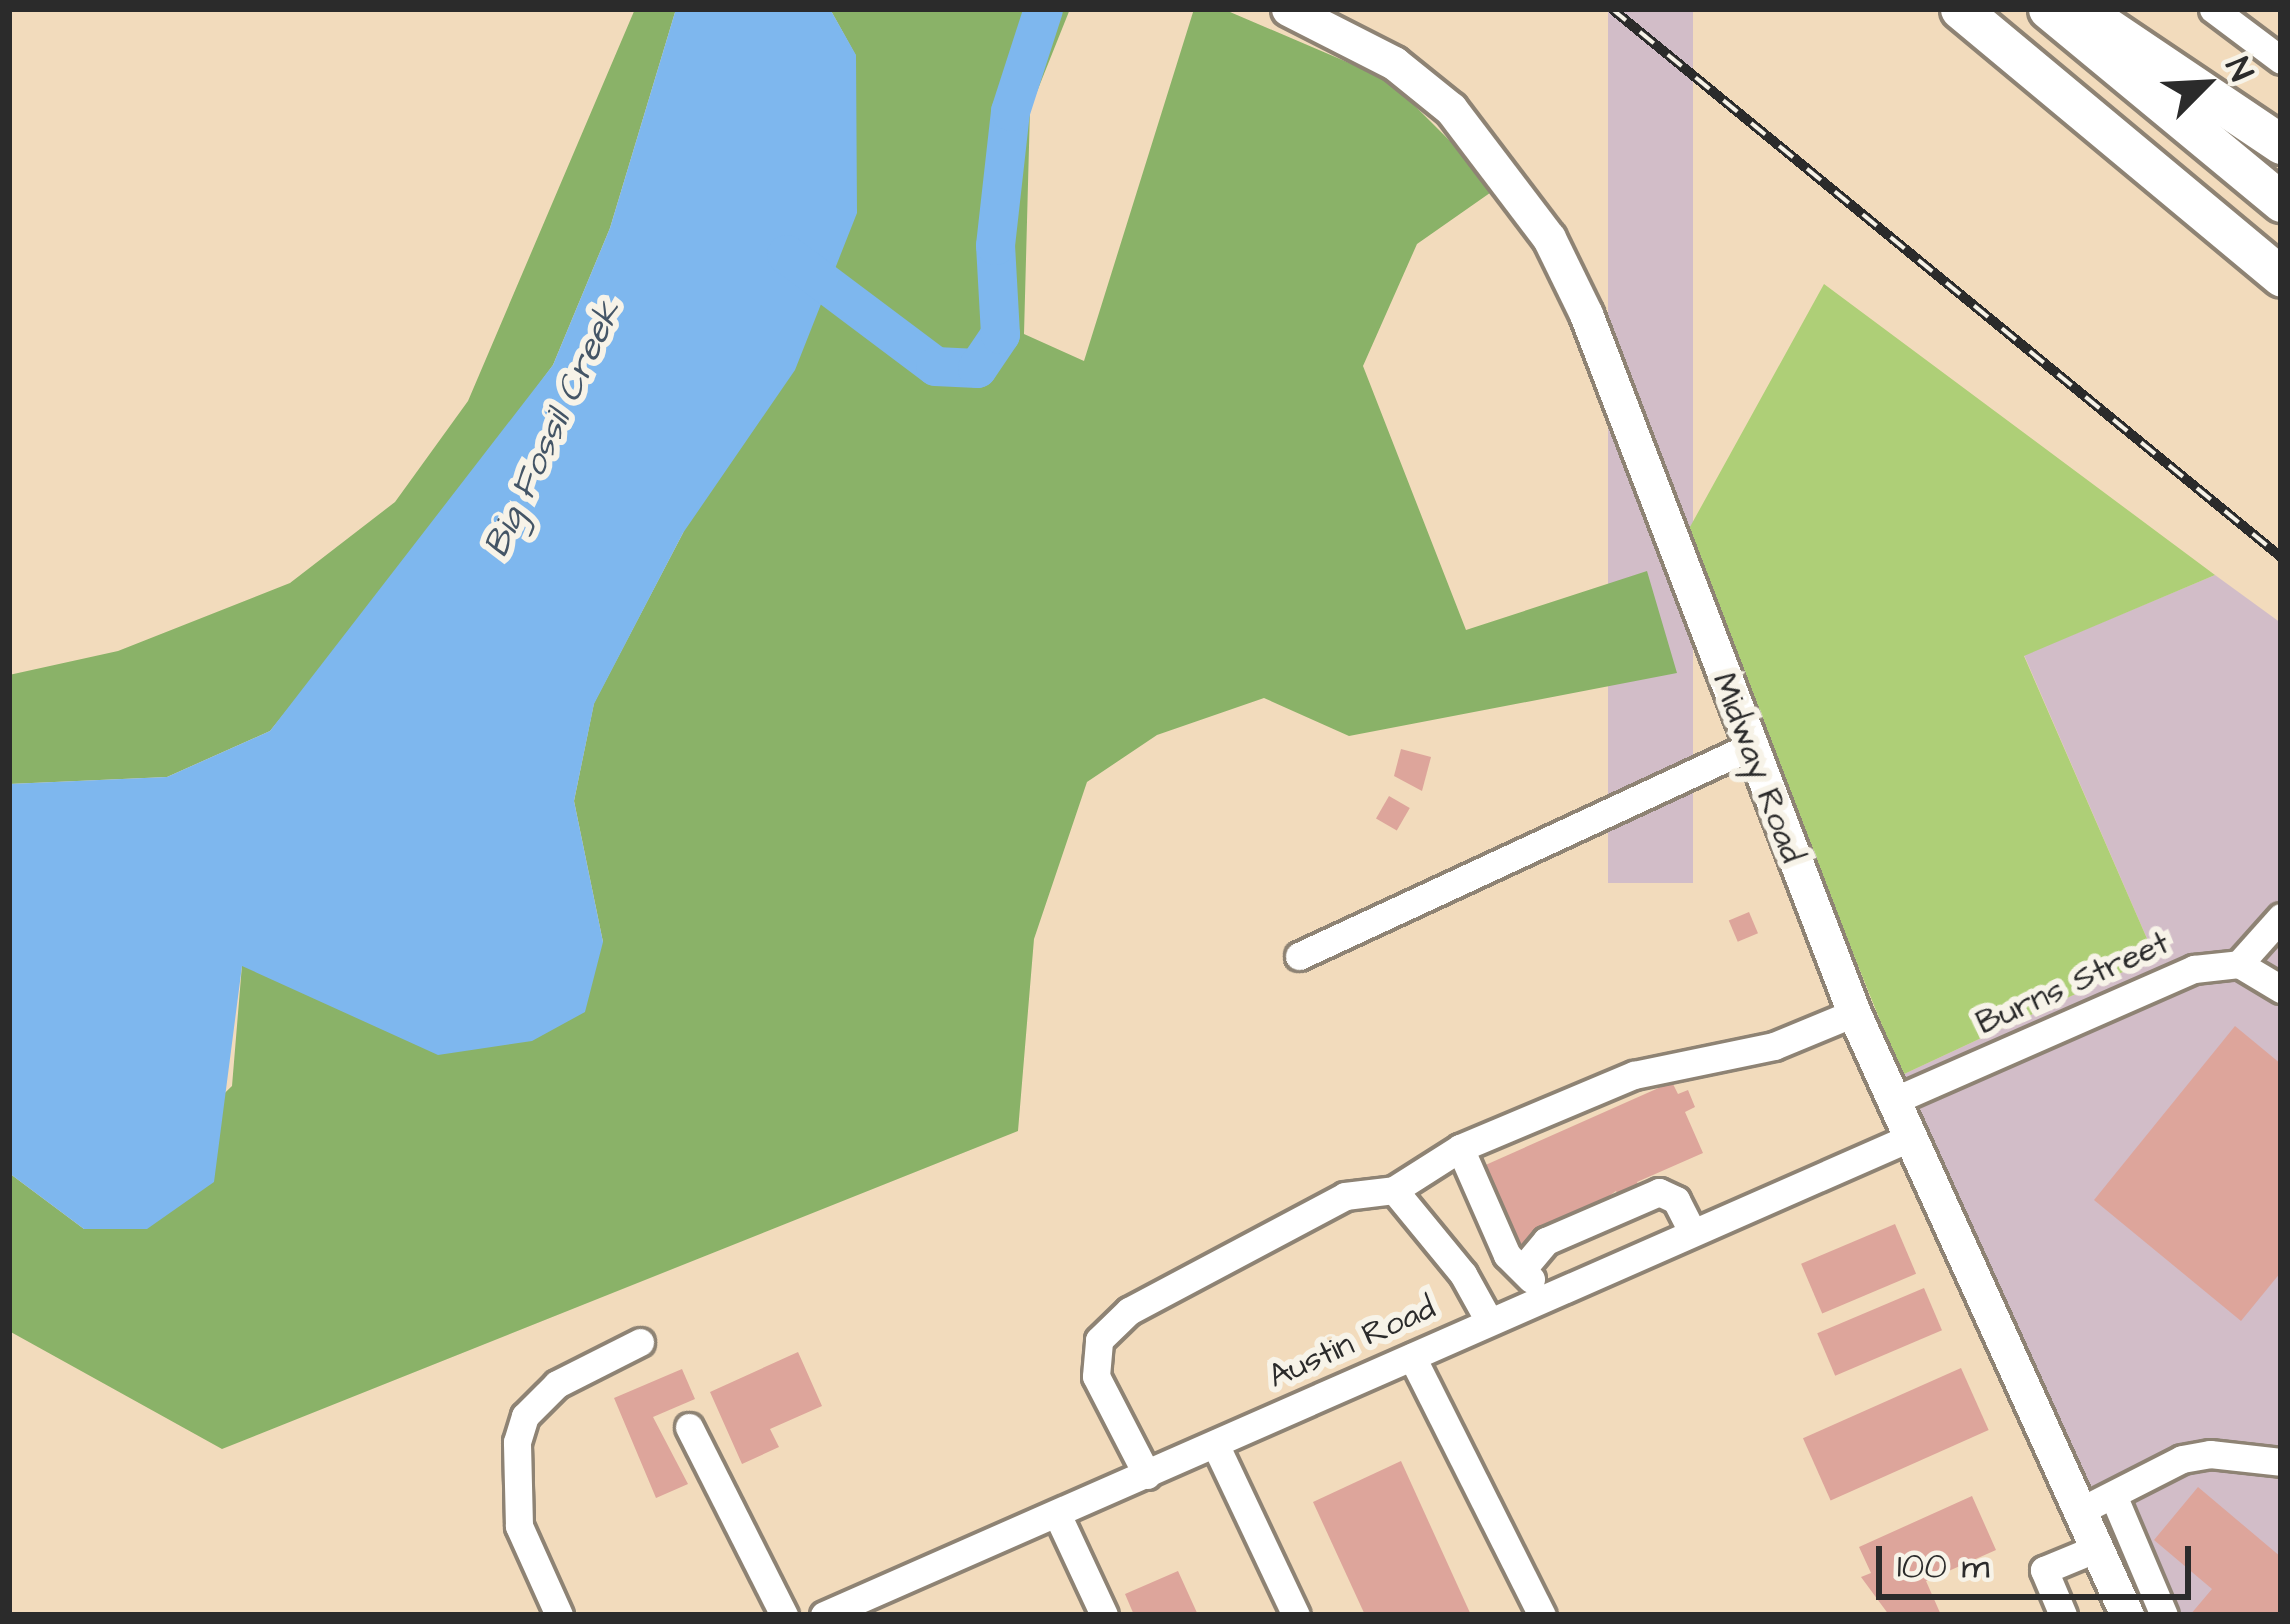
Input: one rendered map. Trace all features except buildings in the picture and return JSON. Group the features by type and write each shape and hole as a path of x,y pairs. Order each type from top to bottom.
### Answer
{"highway":[{"path":"1960,9 2281,276"},
{"path":"2048,9 2281,202"},
{"path":"2080,9 2281,144"}],"main road":[{"name":"Midway Road","path":"1288,9 1394,63 1451,109 1549,238 1586,314 1854,1013 2127,1615"}],"street":[{"path":"2213,9 2281,61"},
{"path":"1299,956 1750,747"},
{"path":"2281,917 2239,964 2281,988"},
{"name":"Burns Street","path":"1894,1101 2194,969 2239,964"},
{"path":"1147,1475 1096,1376 1099,1340 1129,1311 1345,1196 1394,1190 1460,1148 1634,1075 1774,1046 1854,1013"},
{"name":"Austin Road","path":"824,1615 1412,1357 1690,1229 1909,1138"},
{"path":"1460,1148 1507,1256 1525,1267 1539,1297"},
{"path":"1394,1190 1463,1274 1490,1321"},
{"path":"1525,1267 1546,1240 1659,1192 1676,1200 1690,1229"},
{"path":"560,1615 519,1526 521,1429 557,1384 640,1342"},
{"path":"1412,1357 1542,1615"},
{"path":"689,1427 784,1615"},
{"path":"1215,1444 1296,1615"},
{"path":"2080,1511 2182,1459 2210,1454 2281,1462"},
{"path":"2113,1495 2164,1615"},
{"path":"1057,1514 1104,1615"},
{"path":"2063,1615 2044,1570 2097,1548"}],"shaded area":[{"path":"1608,9 1693,9 1693,883 1608,883"},
{"path":"2215,575 2281,623 2281,1615 2149,1615 1902,1075 2155,957 2024,655"}],"green space":[{"path":"635,9 676,9 610,228 553,365 421,545 270,731 167,777 9,784 9,675 118,651 290,583 395,502 468,401"},
{"path":"830,9 1070,9 1030,109 1024,334 1084,361 1194,9 1223,9 1389,80 1497,188 1417,244 1363,366 1466,630 1647,571 1677,673 1349,736 1264,698 1157,735 1087,782 1034,939 1018,1131 222,1449 9,1331 9,1173 84,1229 232,1086 242,965 291,982 603,942 574,801 594,703 683,533 856,56"},
{"path":"1824,284 2215,575 2024,656 2155,957 1902,1075 1685,536"}],"water":[{"path":"676,9 830,9 856,55 857,213 795,370 683,533 594,704 574,801 603,942 585,1012 532,1041 438,1055 242,966 214,1182 147,1229 84,1229 9,1173 9,784 167,777 270,731 553,365 610,228"}],"waterway":[{"name":"Big Fossil Creek","path":"786,254 935,366 977,368 1000,334 995,245 1010,111 1043,9"}],"railway":[{"path":"1612,9 2281,557"}]}
